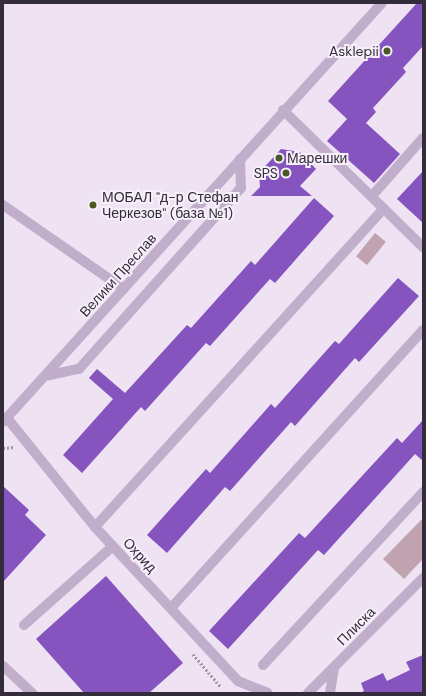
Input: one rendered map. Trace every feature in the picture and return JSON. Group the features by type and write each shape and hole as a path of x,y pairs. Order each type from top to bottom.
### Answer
{"street":[{"name":"Велики Преслав","path":"5,420 283,110 382,3"},
{"path":"283,110 423,247"},
{"path":"372,196 423,138"},
{"path":"45,376 79,369 241,188 240,159"},
{"path":"3,205 124,289"},
{"path":"95,527 384,208"},
{"path":"170,608 423,330"},
{"name":"Охрид","path":"5,420 95,527 238,681 268,693"},
{"path":"263,665 423,492"},
{"path":"24,625 113,546"},
{"name":"Плиска","path":"308,693 422,582"},
{"path":"3,668 32,693"},
{"path":"330,693 334,668"}],"shaded area":[{"path":"375,233 386,242 367,265 356,256"},
{"path":"422,519 423,559 404,579 383,559"}],"building":[{"path":"417,3 423,3 423,46 403,68 406,72 373,108 376,112 366,123 400,154 374,183 327,141 347,119 328,101"},
{"path":"281,149 300,152 316,169 300,186 312,196 251,196 260,187 259,173"},
{"path":"423,171 423,223 397,199"},
{"path":"314,198 334,216 275,283 270,279 210,346 206,343 145,411 141,407 82,473 63,455 113,399 89,378 97,369 125,393 187,325 191,328 251,261 255,265"},
{"path":"398,278 419,296 359,362 355,358 295,426 291,422 230,491 225,487 167,553 147,535 206,469 210,473 271,404 275,408 335,341 339,344"},
{"path":"423,420 423,461 415,454 324,555 318,550 228,649 209,631 299,533 305,538 397,438 402,443"},
{"path":"3,486 29,510 25,515 46,535 3,582"},
{"path":"106,576 183,663 149,693 84,693 36,639"},
{"path":"423,655 423,693 360,693 364,691 361,683 383,673 387,681 410,670 406,662"}],"place":[{"name":"Asklepii","path":"387,51"},
{"name":"Марешки","path":"279,158"},
{"name":"SPS","path":"286,173"},
{"name":"МОБАЛ \"д-р Стефан Черкезов\" (база №1)","path":"93,205"}]}
